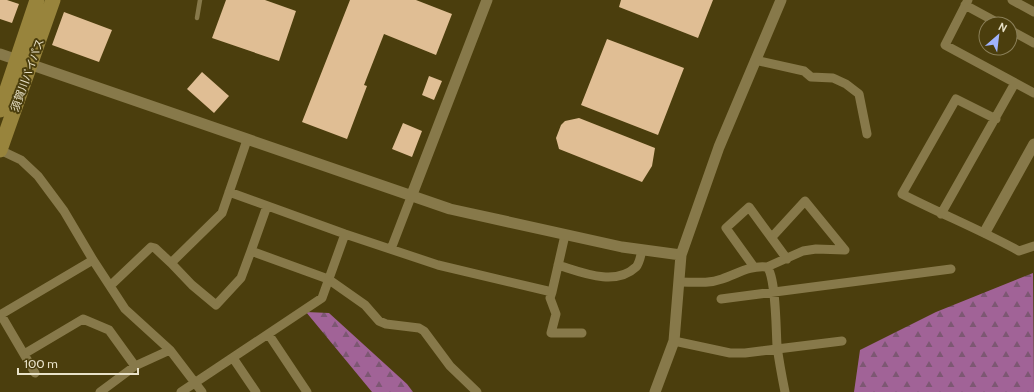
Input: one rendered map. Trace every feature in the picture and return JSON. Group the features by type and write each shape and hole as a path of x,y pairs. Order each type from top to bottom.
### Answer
{"highway":[{"name":"須賀川バイパス","path":"0,110 37,0"},
{"name":"須賀川バイパス","path":"0,150 53,0"}],"street":[{"path":"391,249 487,0"},
{"path":"655,392 674,342 680,255 719,147 781,0"},
{"path":"1012,0 1034,12"},
{"path":"987,16 967,3 945,45 1034,93"},
{"path":"1018,34 1034,43"},
{"path":"0,54 411,197 450,209 565,235 642,250 680,255"},
{"path":"755,60 804,71 811,77 833,78 846,84 859,94 867,134"},
{"path":"941,214 996,119 1015,82"},
{"path":"996,119 956,99 902,194 941,214 985,232 1019,251 1033,245"},
{"path":"171,263 222,213 247,140"},
{"path":"985,232 1034,144"},
{"path":"0,150 21,160 38,176 64,211 93,260 125,309 170,350 202,392"},
{"path":"229,192 345,234 438,265 552,292"},
{"path":"679,282 706,283 722,280 754,267 767,267 803,251 816,249 845,250 805,201 772,237"},
{"path":"110,286 151,247 155,248 192,285 216,305 241,278 267,206"},
{"path":"754,267 726,228 749,208 787,259"},
{"path":"181,392 195,381 269,335 322,298 345,234"},
{"path":"565,235 550,298 556,314 551,333 582,333"},
{"path":"558,265 602,277 625,274 637,266 642,250"},
{"path":"251,251 328,279 365,305 379,321 386,324 419,328 424,331 450,366 477,392"},
{"path":"35,373 0,315 93,260"},
{"path":"767,267 770,271 778,348 785,392"},
{"path":"721,299 951,269"},
{"path":"24,354 83,319 109,330 134,366"},
{"path":"269,335 307,392"},
{"path":"674,342 730,353 745,353 842,341"},
{"path":"100,392 134,366 170,350"},
{"path":"233,358 256,392"}],"lane":[{"path":"197,18 200,0"}],"green space":[{"path":"1033,273 1034,392 854,392 860,350 936,312"},
{"path":"306,312 329,313 407,384 413,392 372,392"}],"building":[{"path":"0,0 7,0 19,4 12,23 0,19"},
{"path":"226,0 265,0 296,11 279,61 212,38"},
{"path":"350,0 416,0 452,14 436,55 384,34 364,85 367,86 347,139 302,122"},
{"path":"621,0 713,0 698,38 619,7"},
{"path":"64,12 112,30 99,62 52,45"},
{"path":"607,39 684,68 658,135 581,105"},
{"path":"202,72 229,96 214,113 187,89"},
{"path":"429,76 442,81 434,100 422,95"},
{"path":"579,118 655,148 652,166 642,182 559,149 556,138 561,125 565,121"},
{"path":"403,123 422,131 412,157 392,149"}]}
